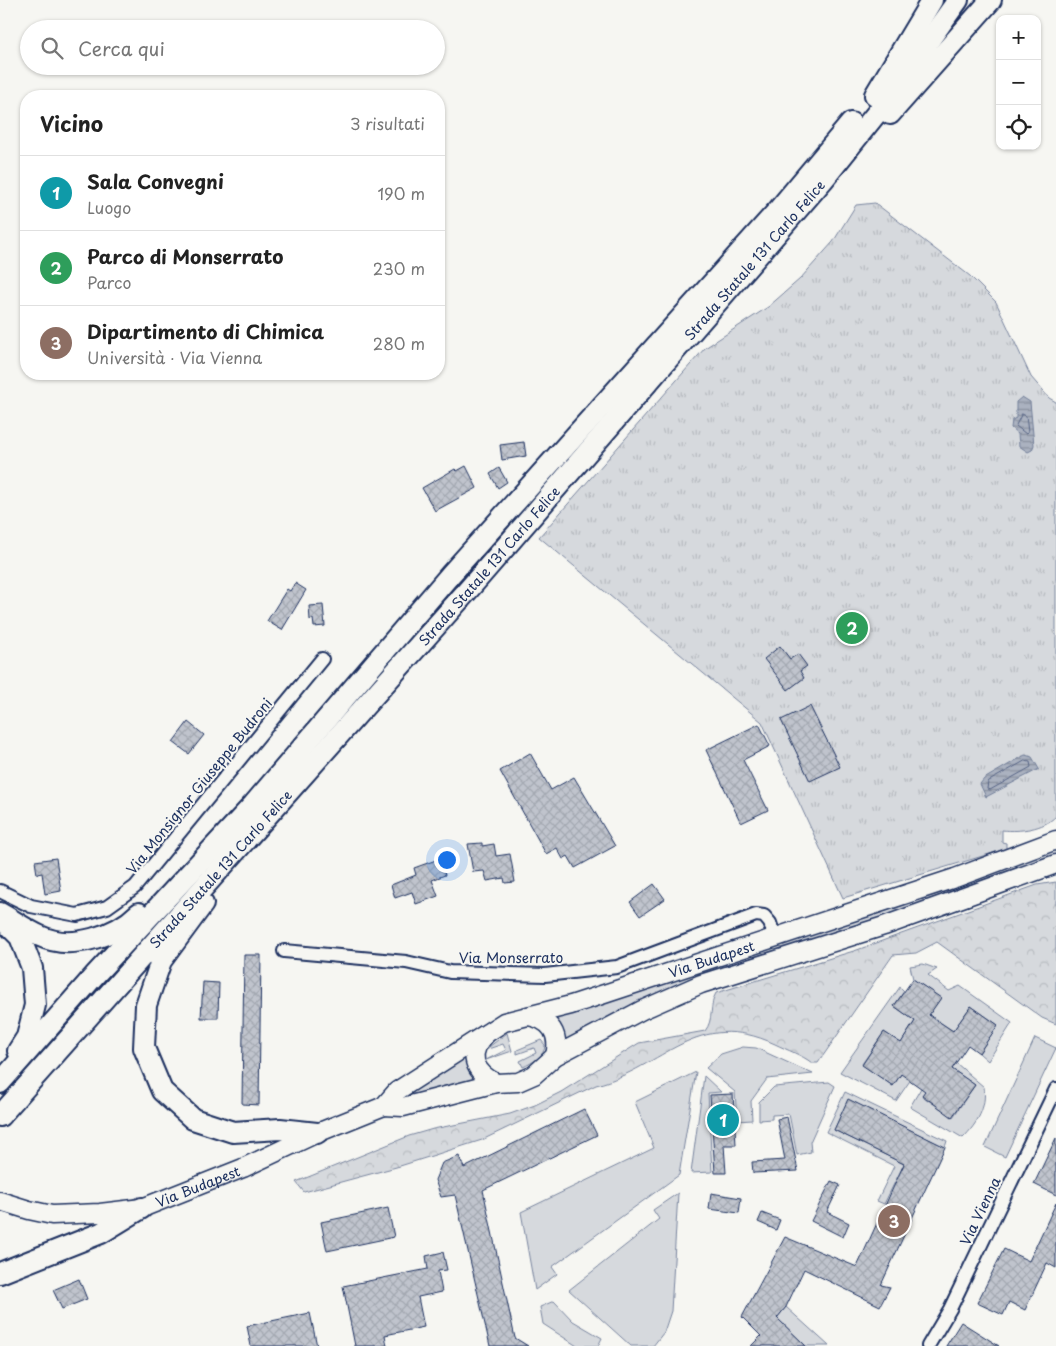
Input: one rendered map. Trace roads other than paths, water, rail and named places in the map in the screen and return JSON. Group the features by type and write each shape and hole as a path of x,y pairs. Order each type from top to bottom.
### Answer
{"highway":[{"path":"875,95 932,0"},
{"name":"Strada Statale 131 Carlo Felice","path":"0,1083 95,975 253,805 450,575 779,209 875,95 942,0"},
{"name":"Strada Statale 131 Carlo Felice","path":"0,1116 468,589 823,180 880,108 958,0"},
{"path":"823,180 887,117 991,0"},
{"path":"289,790 161,961 146,1005 144,1048 162,1091 194,1119 234,1132 280,1129 317,1132"},
{"path":"0,913 41,937 63,942 113,933 136,916 253,805"},
{"path":"0,917 20,937 32,968 35,1005 27,1037 0,1079"},
{"path":"0,1273 101,1233 142,1208"}],"main road":[{"name":"Via Budapest","path":"384,1106 397,1091 504,1022 572,1006 955,878 1056,840"},
{"name":"Via Budapest","path":"0,1200 29,1210 52,1215 100,1213 142,1208 243,1168 317,1132 384,1106 403,1107 496,1083 518,1082 526,1079 534,1075 555,1056 642,1010 701,984 884,926 1056,864"},
{"path":"528,1016 540,1018 552,1028 556,1035 555,1056"},
{"path":"488,1032 478,1046 476,1066 482,1076 496,1083"}],"street":[{"name":"Via Monsignor Giuseppe Budroni","path":"0,891 31,906 78,916 107,907 135,887 322,659"},
{"name":"Via Monserrato","path":"284,951 406,962 450,972 545,975 617,967 756,914 764,916 770,922 776,938"},
{"name":"Via Vienna","path":"928,1346 950,1309 1056,1089"}],"water":[{"path":"1022,397 1030,402 1034,445 1032,450 1028,452 1019,446 1018,434 1011,428 1012,420 1016,418 1016,402"},
{"path":"1025,755 1032,757 1039,769 986,797 980,784 984,779"}],"place":[{"name":"Parco di Monserrato","path":"852,628"},
{"name":"Sala Convegni","path":"723,1120"},
{"name":"Dipartimento di Chimica","path":"894,1221"}]}
